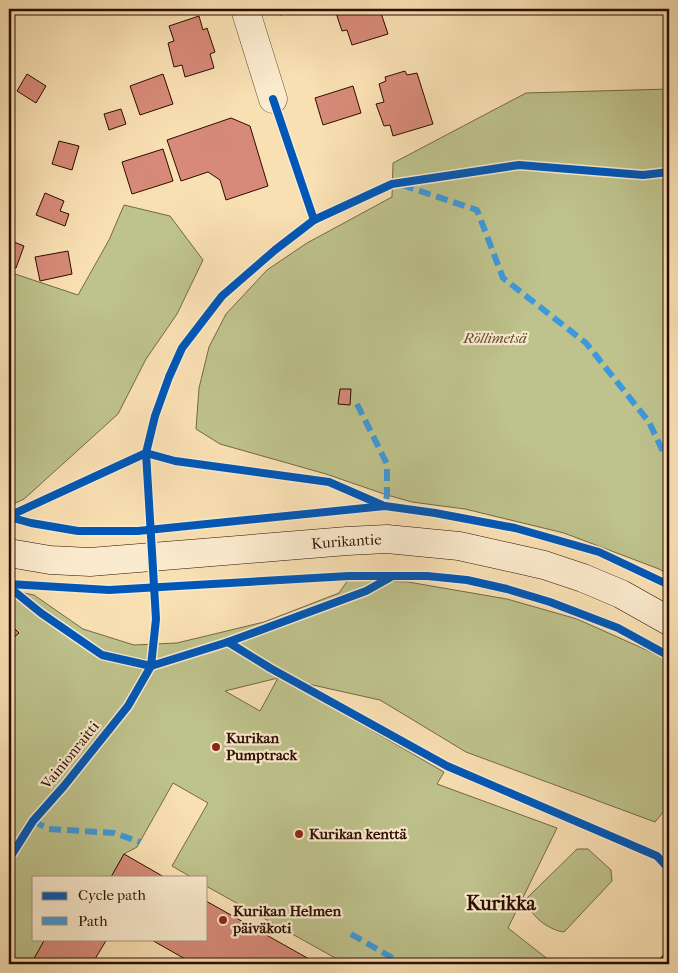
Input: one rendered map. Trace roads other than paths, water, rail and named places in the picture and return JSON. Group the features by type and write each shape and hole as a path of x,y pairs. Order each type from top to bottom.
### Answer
{"main road":[{"path":"245,9 273,99"},
{"name":"Kurikantie","path":"9,552 50,560 90,562 347,541 386,539 422,542 459,546 544,565 622,594 669,621"}],"place":[{"name":"Kurikan Pumptrack","path":"216,747"},
{"name":"Kurikan kenttä","path":"299,834"},
{"name":"Kurikan Helmen päiväkoti","path":"223,920"}],"district":[{"name":"Kurikka","path":"501,903"}],"park label":[{"name":"Röllimetsä","path":"495,338"}]}
